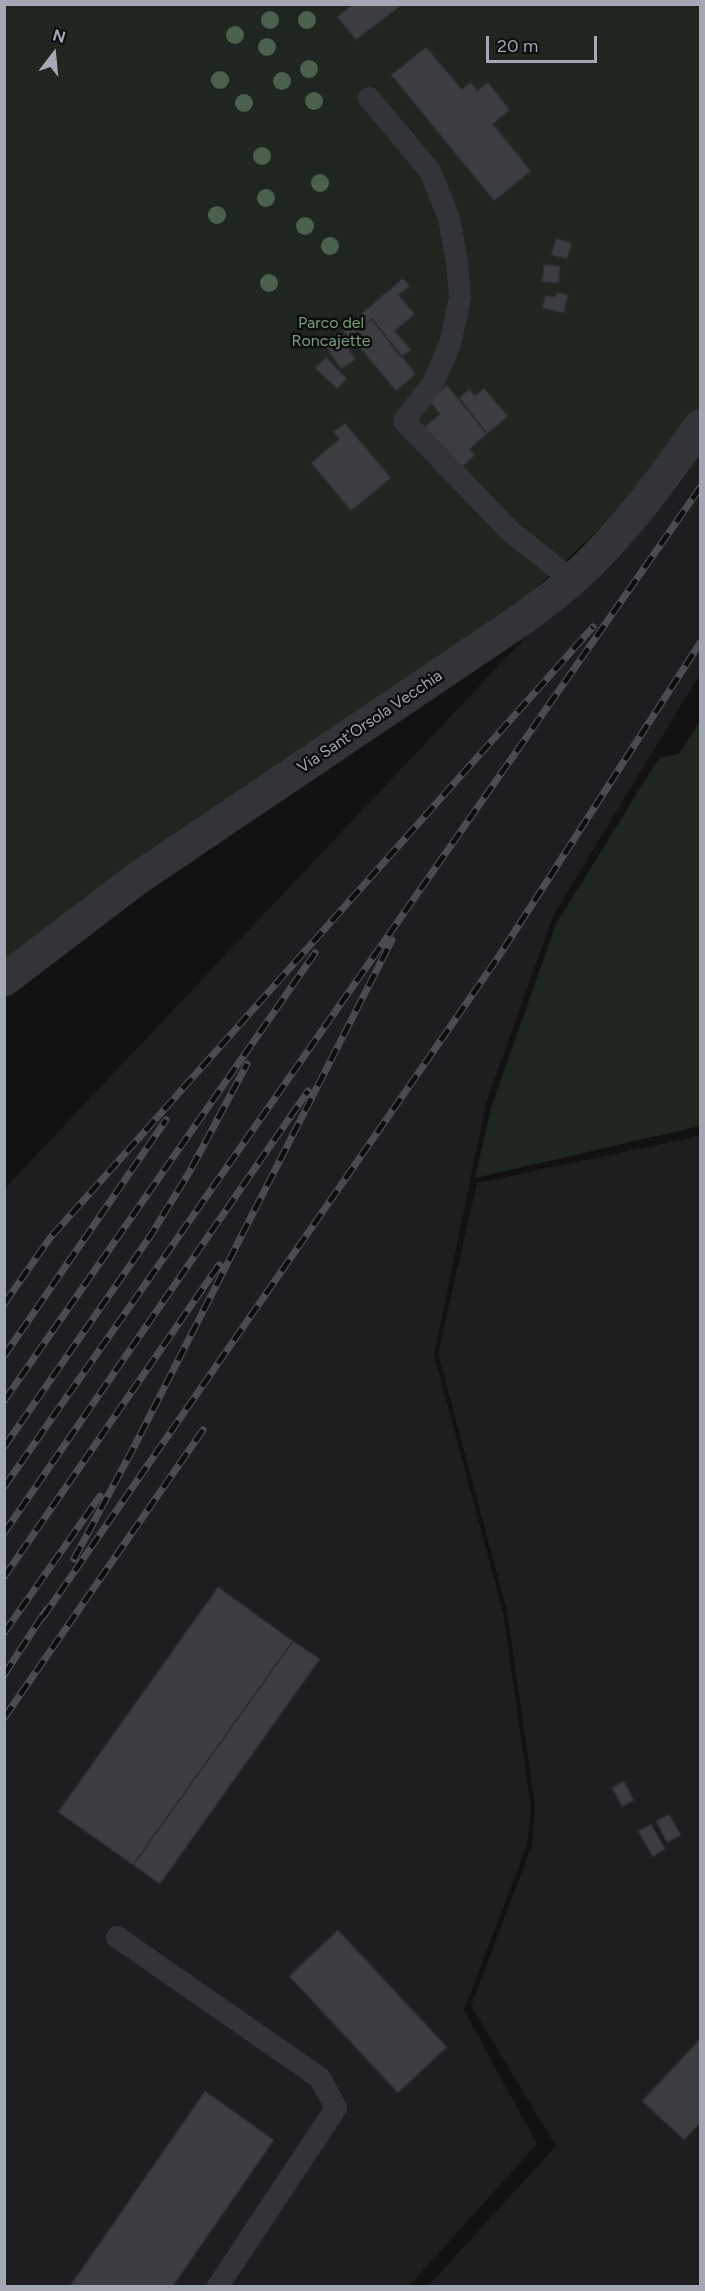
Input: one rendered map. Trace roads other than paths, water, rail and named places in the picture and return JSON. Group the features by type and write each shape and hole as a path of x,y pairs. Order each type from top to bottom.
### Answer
{"street":[{"name":"Via Sant'Orsola Vecchia","path":"4,980 138,878 515,624 572,580 620,530 657,486 700,426"}],"lane":[{"path":"369,98 430,171 449,218 457,262 460,297 450,344 433,383 404,421 510,531 572,580"},
{"path":"117,1937 320,2078 336,2108 218,2286"}],"railway":[{"path":"4,1487 700,488"},
{"path":"4,1304 50,1238 593,627"},
{"path":"43,1617 499,956 700,643"},
{"path":"74,1559 134,1447 392,940"},
{"path":"4,1401 315,953"},
{"path":"4,1447 151,1235 190,1171 247,1064"},
{"path":"4,1533 308,1091"},
{"path":"4,1356 166,1120"},
{"path":"4,1577 219,1265"},
{"path":"4,1718 203,1430"},
{"path":"4,1633 100,1496"},
{"path":"4,1675 47,1609"}],"park label":[{"name":"Parco del Roncajette","path":"331,332"}]}
